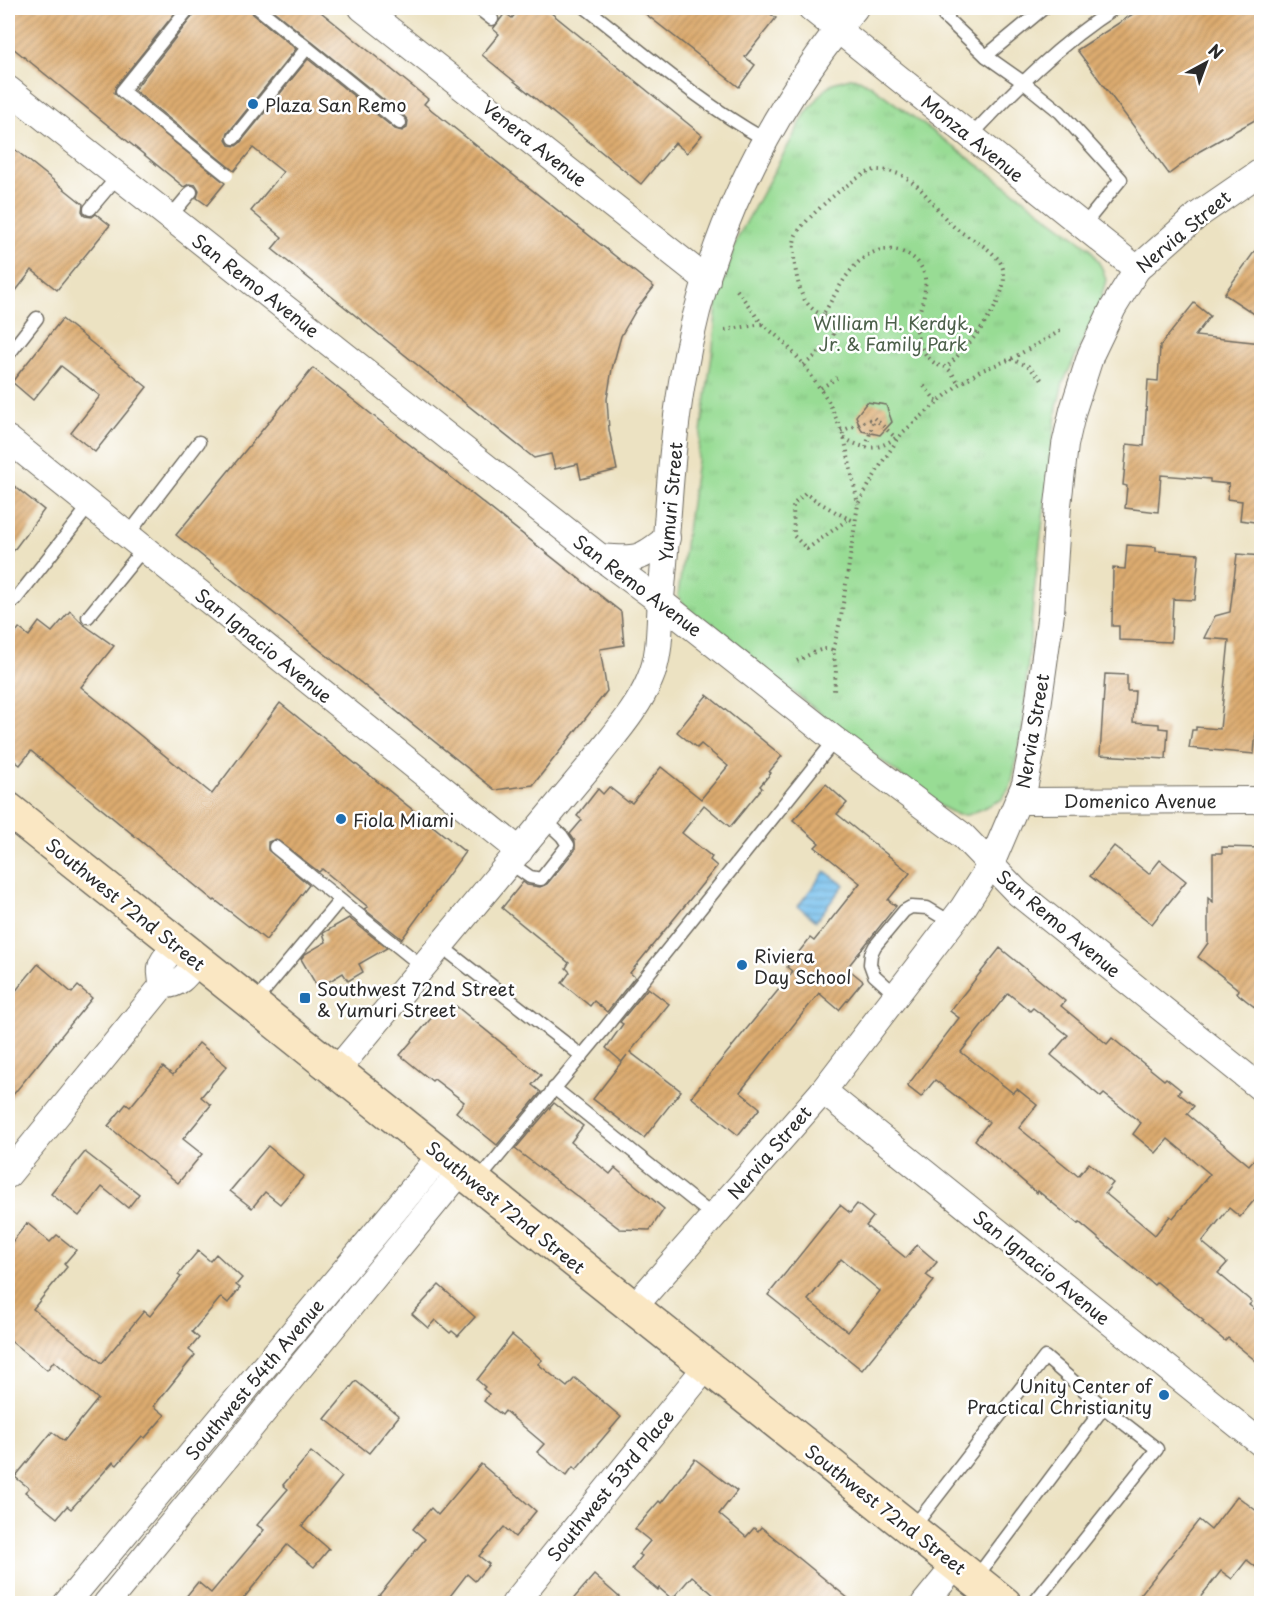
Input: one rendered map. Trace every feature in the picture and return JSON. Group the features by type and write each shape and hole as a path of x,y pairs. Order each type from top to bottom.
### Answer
{"main road":[{"name":"Southwest 72nd Street","path":"8,809 1005,1604"}],"street":[{"name":"Venera Avenue","path":"366,8 707,280"},
{"name":"Monza Avenue","path":"811,8 1137,269"},
{"name":"Yumuri Street","path":"336,1071 546,821 613,736 646,688 656,660 672,466 682,380 707,280 724,227 741,185 765,139 799,84 855,8"},
{"name":"San Remo Avenue","path":"8,89 600,557 661,602 835,740 963,836 1018,893 1262,1089"},
{"name":"Nervia Street","path":"633,1308 823,1091 952,923 991,864 1025,784 1038,712 1051,613 1058,505 1065,445 1073,410 1091,354 1121,292 1149,256 1205,209 1262,171"},
{"name":"San Ignacio Avenue","path":"8,439 136,542 515,857"},
{"path":"600,557 631,560 640,558 667,538"},
{"name":"Domenico Avenue","path":"1019,801 1262,800"},
{"path":"8,1174 163,985 171,986 181,981 187,953"},
{"name":"San Ignacio Avenue","path":"823,1091 1262,1444"},
{"name":"Southwest 54th Avenue","path":"66,1604 459,1170"},
{"name":"Southwest 54th Avenue","path":"106,1604 459,1170"},
{"name":"Southwest 53rd Place","path":"514,1604 707,1366"},
{"path":"924,1604 965,1572"}],"lane":[{"path":"189,8 122,91 227,175"},
{"path":"258,8 400,123"},
{"path":"478,8 492,19"},
{"path":"586,8 703,99 741,126 765,139"},
{"path":"954,8 944,16 986,56 1060,112 1121,179 1083,226"},
{"path":"986,56 1044,8"},
{"path":"971,136 1023,82 1079,33 1115,8"},
{"path":"234,138 307,48"},
{"path":"90,209 118,176"},
{"path":"170,217 191,192"},
{"path":"8,355 37,318"},
{"path":"88,617 199,442"},
{"path":"15,600 90,506"},
{"path":"459,1170 554,1089 835,740"},
{"path":"515,857 530,878 541,879 568,845 546,821"},
{"path":"275,847 423,967"},
{"path":"252,1005 340,900"},
{"path":"896,995 874,975 870,964 875,946 904,911 911,907 927,908 952,923"},
{"path":"441,946 582,1056"},
{"path":"554,1089 713,1216"},
{"path":"911,1529 1046,1357 1157,1449 1033,1604"},
{"path":"965,1572 1104,1407"}],"path":[{"path":"804,365 825,347 836,330 835,323 816,312 803,297 794,258 795,237 832,198 866,172 889,171 902,175 925,193 950,223 998,258 1004,274 999,297 987,318 974,339 947,368"},
{"path":"823,315 858,261 867,255 886,249 908,254 922,268 925,279 924,297 917,318 919,341 923,351 932,361 947,368 959,384"},
{"path":"737,290 762,324 783,341 821,388 844,437 858,504"},
{"path":"725,330 762,324"},
{"path":"844,437 866,447 878,448 896,438 959,384 980,371 1011,359 1062,330"},
{"path":"1011,359 1028,366 1042,380"},
{"path":"821,388 837,378"},
{"path":"924,386 937,402"},
{"path":"841,431 874,418"},
{"path":"874,418 896,438"},
{"path":"866,447 874,418"},
{"path":"834,691 836,671 833,650 841,617 858,504 902,433"},
{"path":"848,519 807,549 794,536 793,505 805,493 855,521"},
{"path":"797,662 824,649 833,650"}],"green space":[{"name":"William H. Kerdyk, Jr. & Family Park","path":"850,78 859,79 870,85 1090,248 1106,280 1100,304 1063,383 1057,407 1034,592 1022,733 1011,786 1001,800 968,815 958,815 940,806 686,609 678,595 713,347 717,303 736,241 806,113 833,83"}],"water":[{"path":"825,871 844,885 816,921 798,906"}],"building":[{"path":"8,8 179,8 116,86 114,93 225,183 207,205 197,198 199,190 196,185 189,184 184,187 8,44"},
{"path":"197,8 250,8 253,14 296,49 228,133 226,140 229,145 236,146 240,143 308,59 395,129 402,131 407,128 408,121 405,117 270,8 316,8 428,99 424,104 654,287 636,310 621,336 612,369 607,399 609,430 617,470 581,479 578,464 555,469 551,454 534,458 272,249 282,237 251,211 283,172 253,148 234,171 134,90"},
{"path":"520,8 545,8 702,135 687,153 675,143 641,184 482,55 499,34 493,29 505,13 512,18"},
{"path":"638,8 762,8 776,18 745,57 755,65 739,87"},
{"path":"1142,8 1262,8 1262,116 1200,151 1169,174 1077,50"},
{"path":"8,144 83,204 82,211 85,216 92,217 96,214 110,225 57,290 32,270 8,301"},
{"path":"1262,241 1262,319 1224,294"},
{"path":"1194,303 1210,316 1195,336 1262,343 1262,523 1240,520 1242,501 1227,499 1229,484 1210,482 1210,479 1161,475 1158,512 1125,508 1127,486 1123,485 1127,444 1144,446 1148,380 1158,381 1160,346"},
{"path":"62,319 147,387 95,452 71,433 100,396 61,366 33,400 12,382"},
{"path":"313,368 621,612 624,645 600,649 607,691 533,785 495,790 176,535"},
{"path":"867,402 886,405 892,422 880,435 862,431 856,416"},
{"path":"8,481 44,510 8,558"},
{"path":"1127,545 1156,547 1156,551 1199,554 1195,600 1173,599 1171,642 1119,640 1119,626 1112,626 1113,568 1125,569"},
{"path":"1237,554 1262,556 1262,643 1258,643 1256,687 1260,687 1254,754 1189,748 1192,730 1196,730 1196,727 1220,729 1229,640 1204,638 1215,616 1230,612"},
{"path":"70,611 83,624 114,646 81,687 212,794 280,703 465,852 402,939 364,909 368,907 322,869 319,872 276,839 268,842 268,850 309,885 266,940 214,901 31,751 20,765 8,756 8,644 19,628 29,636 39,622 52,632"},
{"path":"1105,674 1127,675 1127,691 1135,691 1133,722 1159,724 1159,728 1168,729 1166,759 1100,755"},
{"path":"707,695 782,756 760,786 762,788 730,827 704,805 682,833 712,857 710,860 717,866 630,973 635,977 607,1012 594,1001 590,1006 562,983 570,972 566,968 569,963 502,908 523,882 540,887 547,884 575,850 575,841 570,834 582,820 577,816 598,789 603,794 609,787 632,803 661,767 701,799 728,766 701,744 697,748 677,732"},
{"path":"826,784 847,803 837,814 910,873 888,900 896,906 847,968 863,981 839,1010 819,993 740,1092 760,1108 738,1135 691,1097 793,972 787,967 810,938 814,941 860,883 815,847 819,843 793,820"},
{"path":"1114,846 1149,874 1160,860 1186,881 1152,924 1090,876"},
{"path":"1222,847 1262,848 1259,936 1262,938 1262,1013 1237,993 1239,990 1198,957 1208,943 1208,898 1213,902 1213,853 1222,853"},
{"path":"349,918 387,948 359,964 363,972 348,981 343,973 318,988 301,959 305,954 326,942 323,933"},
{"path":"1000,948 1065,1001 1061,1006 1107,1044 1112,1038 1164,1080 1166,1078 1181,1090 1178,1093 1194,1106 1187,1114 1249,1165 1262,1150 1262,1191 1240,1217 1229,1208 1202,1242 1227,1263 1218,1273 1252,1302 1249,1305 1262,1315 1262,1366 1228,1338 1225,1341 1157,1282 1154,1285 1080,1223 1078,1224 1038,1191 1037,1193 975,1140 989,1122 935,1080 921,1097 907,1086 959,1018 950,1011","holes":["1008,993 1030,1011 1033,1008 1068,1035 1051,1055 1101,1097 1104,1094 1141,1123 1133,1134 1156,1153 1168,1139 1210,1174 1173,1218 1170,1216 1155,1235 1105,1193 1113,1183 1089,1163 1078,1176 1019,1128 1037,1105 1017,1089 1013,1093 961,1052"]},
{"path":"38,964 72,993 78,986 92,998 8,1101 8,1000"},
{"path":"648,988 669,1004 630,1052 681,1091 644,1138 593,1099 622,1062 606,1048 623,1024 620,1022"},
{"path":"456,1006 541,1075 532,1085 541,1092 497,1145 456,1112 464,1102 434,1079 432,1081 400,1055 439,1009 448,1017"},
{"path":"199,1043 227,1066 201,1097 211,1105 183,1139 202,1154 178,1183 108,1126 126,1104 130,1107 163,1067 173,1075"},
{"path":"554,1103 583,1126 571,1142 610,1174 615,1168 664,1209 650,1230 620,1229 515,1149"},
{"path":"268,1146 304,1176 280,1204 265,1192 252,1208 230,1191"},
{"path":"85,1152 139,1194 128,1208 102,1187 79,1216 51,1194"},
{"path":"857,1204 873,1217 866,1226 906,1258 917,1245 937,1262 926,1275 934,1281 862,1370 768,1295 840,1205 850,1213","holes":["841,1259 880,1291 848,1332 808,1300"]},
{"path":"27,1223 50,1242 57,1235 76,1250 64,1264 67,1267 33,1309 102,1363 144,1311 150,1316 181,1277 178,1275 198,1251 210,1261 216,1254 242,1278 236,1285 240,1288 228,1303 221,1297 192,1332 199,1338 189,1350 195,1355 154,1406 165,1415 145,1438 142,1436 117,1465 113,1462 71,1509 67,1506 57,1518 25,1492 29,1488 15,1477 52,1432 64,1441 98,1399 54,1361 47,1370 8,1339 8,1247"},
{"path":"439,1285 475,1317 458,1336 452,1331 450,1333 435,1320 428,1328 412,1314"},
{"path":"512,1335 542,1360 538,1364 567,1387 575,1378 621,1417 576,1470 573,1467 566,1476 537,1452 544,1444 505,1411 502,1415 484,1401 489,1394 477,1380"},
{"path":"356,1381 399,1416 369,1453 325,1419"},
{"path":"311,1452 342,1477 302,1526 329,1549 314,1567 287,1545 239,1604 180,1604 198,1582 211,1593 264,1530 257,1525 288,1489 283,1485"},
{"path":"695,1459 737,1491 719,1514 746,1537 754,1528 758,1531 761,1527 855,1604 724,1604 692,1576 672,1599 632,1569 642,1556 639,1554 650,1541 635,1529 659,1501 661,1503"},
{"path":"481,1464 536,1511 515,1537 504,1527 479,1556 489,1564 475,1581 467,1574 444,1604 372,1604 425,1539 413,1529 431,1508 438,1515"},
{"path":"1237,1496 1262,1515 1262,1572 1247,1560 1232,1579 1221,1571 1195,1604 1133,1604 1199,1520 1211,1530"},
{"path":"594,1575 627,1604 569,1604"}],"place":[{"name":"Plaza San Remo","path":"253,104"},
{"name":"Fiola Miami","path":"341,819"},
{"name":"Riviera Day School","path":"742,965"},
{"name":"Southwest 72nd Street & Yumuri Street","path":"305,998"},
{"name":"Unity Center of Practical Christianity","path":"1164,1395"}]}
